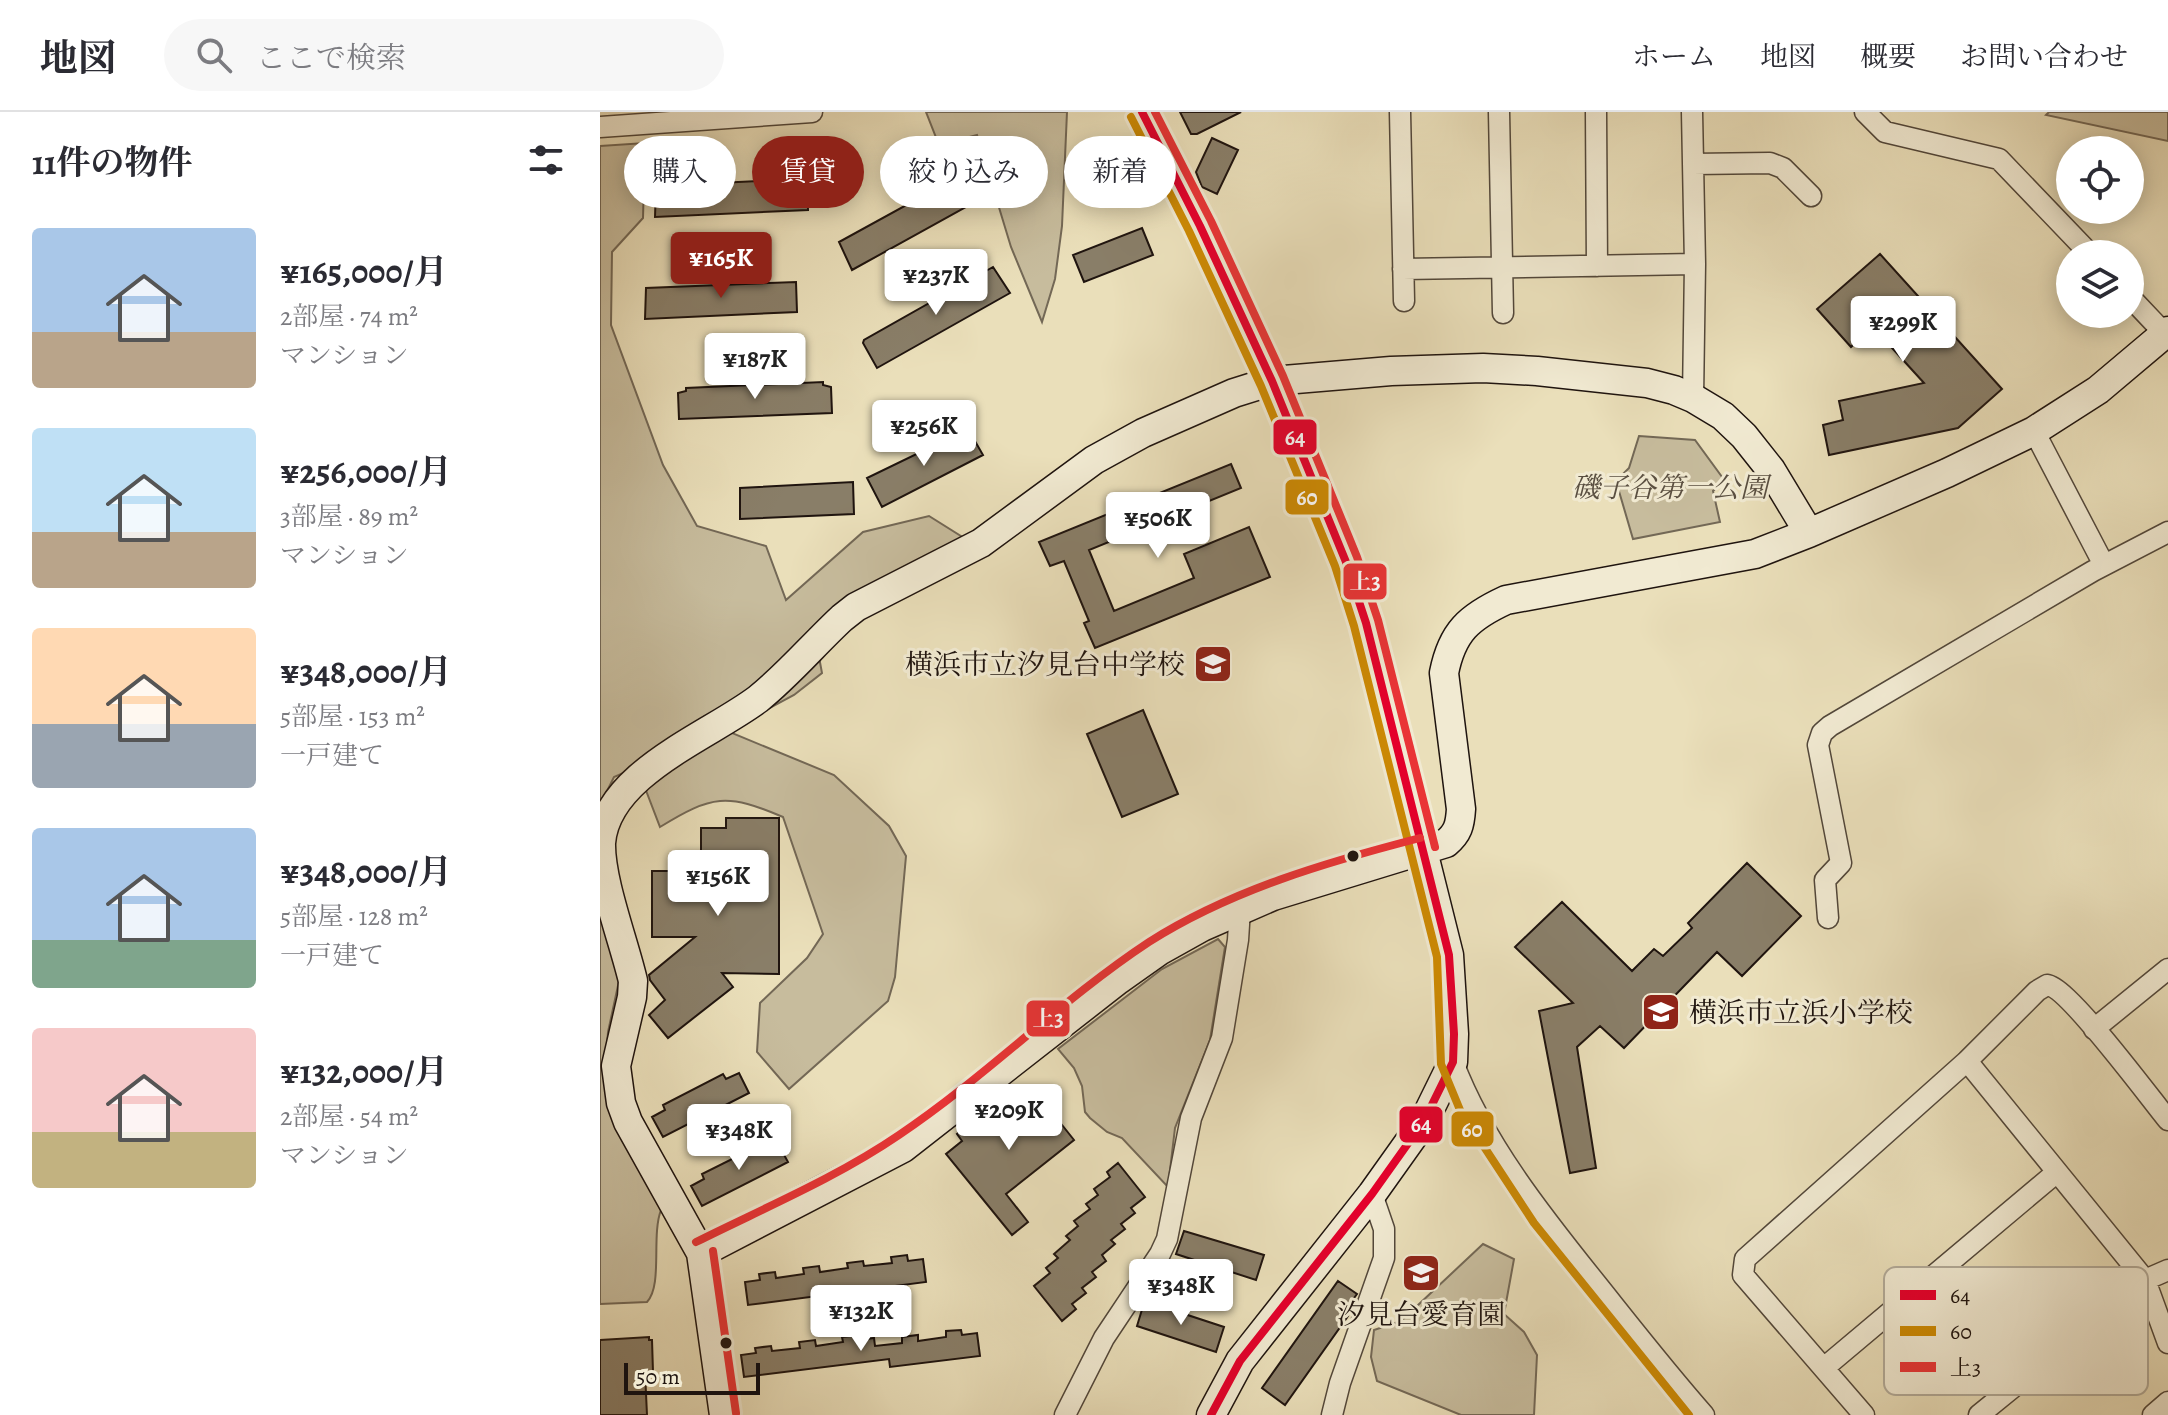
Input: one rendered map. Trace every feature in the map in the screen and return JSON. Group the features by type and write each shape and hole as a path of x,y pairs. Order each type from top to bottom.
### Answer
{"street":[{"path":"600,127 812,112"},
{"path":"1142,112 1200,226 1272,381 1346,562 1366,623 1449,955 1453,1062 1471,1105 1523,1187 1574,1256 1704,1415"},
{"path":"1400,112 1404,301"},
{"path":"1499,112 1503,313"},
{"path":"1596,112 1597,266"},
{"path":"1692,112 1695,264 1693,398"},
{"path":"1865,112 1885,132 1999,159 2077,240"},
{"path":"1693,164 1770,163 1783,168 1811,196"},
{"path":"1403,269 1695,264"},
{"path":"701,1253 903,1148 1159,951 1240,909 1273,896 1446,843 1456,835 1460,823 1444,673 1447,655 1456,636 1467,622 1484,610 1506,600 1755,554 1947,473 2034,431 2098,390 2166,332 2144,311"},
{"path":"724,1415 701,1253 635,1135 621,1103 616,1066 633,981 601,861 603,827 609,813 640,777 760,697 856,607 981,543 1115,447 1234,393 1272,381 1439,368 1483,368 1647,383 1693,398 1723,416 1744,436 1771,470 1809,533"},
{"path":"2034,431 2104,565"},
{"path":"1828,918 1825,880 1841,863 1818,745 1822,733 2104,565 2168,532"},
{"path":"1065,1415 1104,1338 1167,1239 1191,1118 1222,1038 1240,909"},
{"path":"2094,1029 2168,969"},
{"path":"1864,1415 1743,1275 1745,1259 1967,1061 2037,991 2047,985 2058,990 2094,1029 2168,1120"},
{"path":"1967,1061 2134,1267"},
{"path":"1211,1415 1240,1361 1372,1194 1424,1121 1453,1062"},
{"path":"1944,1267 2057,1172"},
{"path":"1332,1415 1340,1383 1384,1258 1384,1229 1372,1194"},
{"path":"2148,1279 2168,1270"},
{"path":"2148,1288 2168,1343"},
{"path":"1825,1367 1884,1317"},
{"path":"1979,1415 2004,1395"},
{"path":"2153,1415 2168,1402"}],"green space":[{"path":"926,112 1067,112 1062,226 1055,279 1042,322 1011,247 999,208 1048,208 1048,136 935,136"},
{"path":"2049,112 2168,112 2168,141 2046,115"},
{"path":"624,144 624,208 643,208 643,218 612,252 611,325 663,465 697,526 766,546 786,600 863,532 929,516 964,538 814,630 822,673 794,695 727,731 834,775 889,826 906,856 895,977 888,1001 789,1089 757,1052 760,1003 807,958 823,934 783,817 747,804 720,801 693,809 660,827 637,767 614,777 600,805 600,146"},
{"name":"磯子谷第一公園","path":"1639,436 1695,440 1725,481 1713,491 1720,522 1633,539 1616,481 1629,468"},
{"path":"600,896 619,981 608,1032 605,1072 661,1210 655,1284 647,1302 600,1304"},
{"path":"1218,939 1225,947 1210,1040 1175,1128 1168,1187 1122,1138 1107,1132 1085,1112 1082,1086 1074,1068 1058,1049 1162,969"},
{"path":"1483,1244 1514,1259 1504,1314 1524,1332 1537,1355 1534,1415 1461,1415 1377,1381 1371,1357 1374,1330 1401,1321"}],"building":[{"path":"1180,112 1241,112 1197,134 1191,134"},
{"path":"1212,138 1238,150 1217,194 1202,187 1196,172"},
{"path":"752,181 752,208 808,210 655,217 655,208 736,208 736,182"},
{"path":"901,208 964,208 852,270 839,242"},
{"path":"1142,228 1153,255 1084,282 1073,255"},
{"path":"1880,254 2002,389 1958,428 1829,455 1823,425 1843,420 1839,401 1924,383 1873,327 1851,347 1817,309"},
{"path":"993,267 1010,293 877,368 864,340"},
{"path":"796,282 797,312 645,319 646,288"},
{"path":"823,382 823,385 831,387 832,413 679,419 678,393 686,391 686,388"},
{"path":"968,429 983,455 882,507 867,478"},
{"path":"1231,464 1241,488 1089,550 1114,611 1194,578 1184,554 1249,527 1270,577 1095,648 1084,623 1089,621 1064,561 1050,566 1039,542"},
{"path":"853,482 854,514 740,519 740,488"},
{"path":"1143,710 1178,794 1122,817 1087,734"},
{"path":"726,818 779,818 779,974 722,973 733,987 668,1038 649,1015 665,1000 649,975 695,937 652,937 652,871 701,871 701,828 726,828"},
{"path":"1747,863 1801,916 1742,976 1717,952 1624,1048 1600,1026 1577,1047 1596,1168 1570,1173 1539,1011 1573,1003 1515,947 1562,902 1632,971 1654,949 1663,956 1692,928 1688,923"},
{"path":"739,1073 749,1093 663,1137 652,1117 665,1110 663,1105 723,1074 726,1079"},
{"path":"1031,1086 1074,1140 1006,1194 1028,1222 1012,1235 946,1154 962,1141 957,1134 990,1108 995,1115"},
{"path":"777,1142 788,1162 702,1206 691,1186 704,1179 702,1174 762,1144 764,1148"},
{"path":"1118,1163 1145,1197 1131,1208 1135,1213 1121,1224 1125,1229 1111,1240 1115,1244 1102,1255 1106,1261 1092,1272 1096,1277 1082,1288 1086,1293 1072,1304 1076,1309 1062,1321 1034,1286 1050,1273 1046,1268 1058,1258 1054,1254 1070,1240 1066,1236 1078,1226 1074,1221 1090,1209 1086,1204 1098,1195 1094,1189 1110,1177 1107,1172"},
{"path":"1184,1231 1264,1255 1256,1280 1176,1254"},
{"path":"907,1255 908,1261 923,1259 926,1282 748,1305 745,1282 760,1280 759,1274 775,1272 776,1278 804,1274 803,1268 819,1266 820,1272 848,1268 847,1263 863,1261 864,1266 892,1263 891,1257"},
{"path":"1338,1281 1357,1294 1343,1313 1348,1316 1285,1405 1262,1388"},
{"path":"1144,1303 1224,1327 1216,1352 1137,1326"},
{"path":"961,1330 962,1335 977,1333 980,1356 890,1367 889,1359 744,1377 741,1355 756,1353 755,1348 771,1346 772,1351 800,1348 799,1342 815,1340 816,1346 843,1342 842,1337 859,1335 860,1340 874,1338 875,1346 902,1343 902,1337 918,1335 918,1341 946,1337 946,1331"},
{"path":"649,1337 652,1340 653,1372 645,1372 647,1415 600,1415 600,1340"}],"transit line":[{"name":"64","path":"1142,112 1200,226 1272,381 1346,562 1366,623 1449,955 1454,1034 1453,1062 1424,1121 1372,1194 1240,1361 1211,1415"},
{"name":"上3","path":"1155,112 1211,221 1283,376 1357,557 1378,620 1435,847"},
{"name":"60","path":"1131,117 1189,231 1261,386 1335,566 1354,626 1437,957 1441,1064 1460,1110 1534,1223 1689,1415"},
{"name":"上3","path":"696,1242 875,1151 963,1088 1117,965 1180,924 1280,880 1420,838"},
{"name":"上3","path":"713,1251 736,1413"}],"place":[{"name":"横浜市立汐見台中学校","path":"1213,664"},
{"name":"横浜市立浜小学校","path":"1661,1012"},
{"name":"汐見台愛育園","path":"1421,1273"}]}
